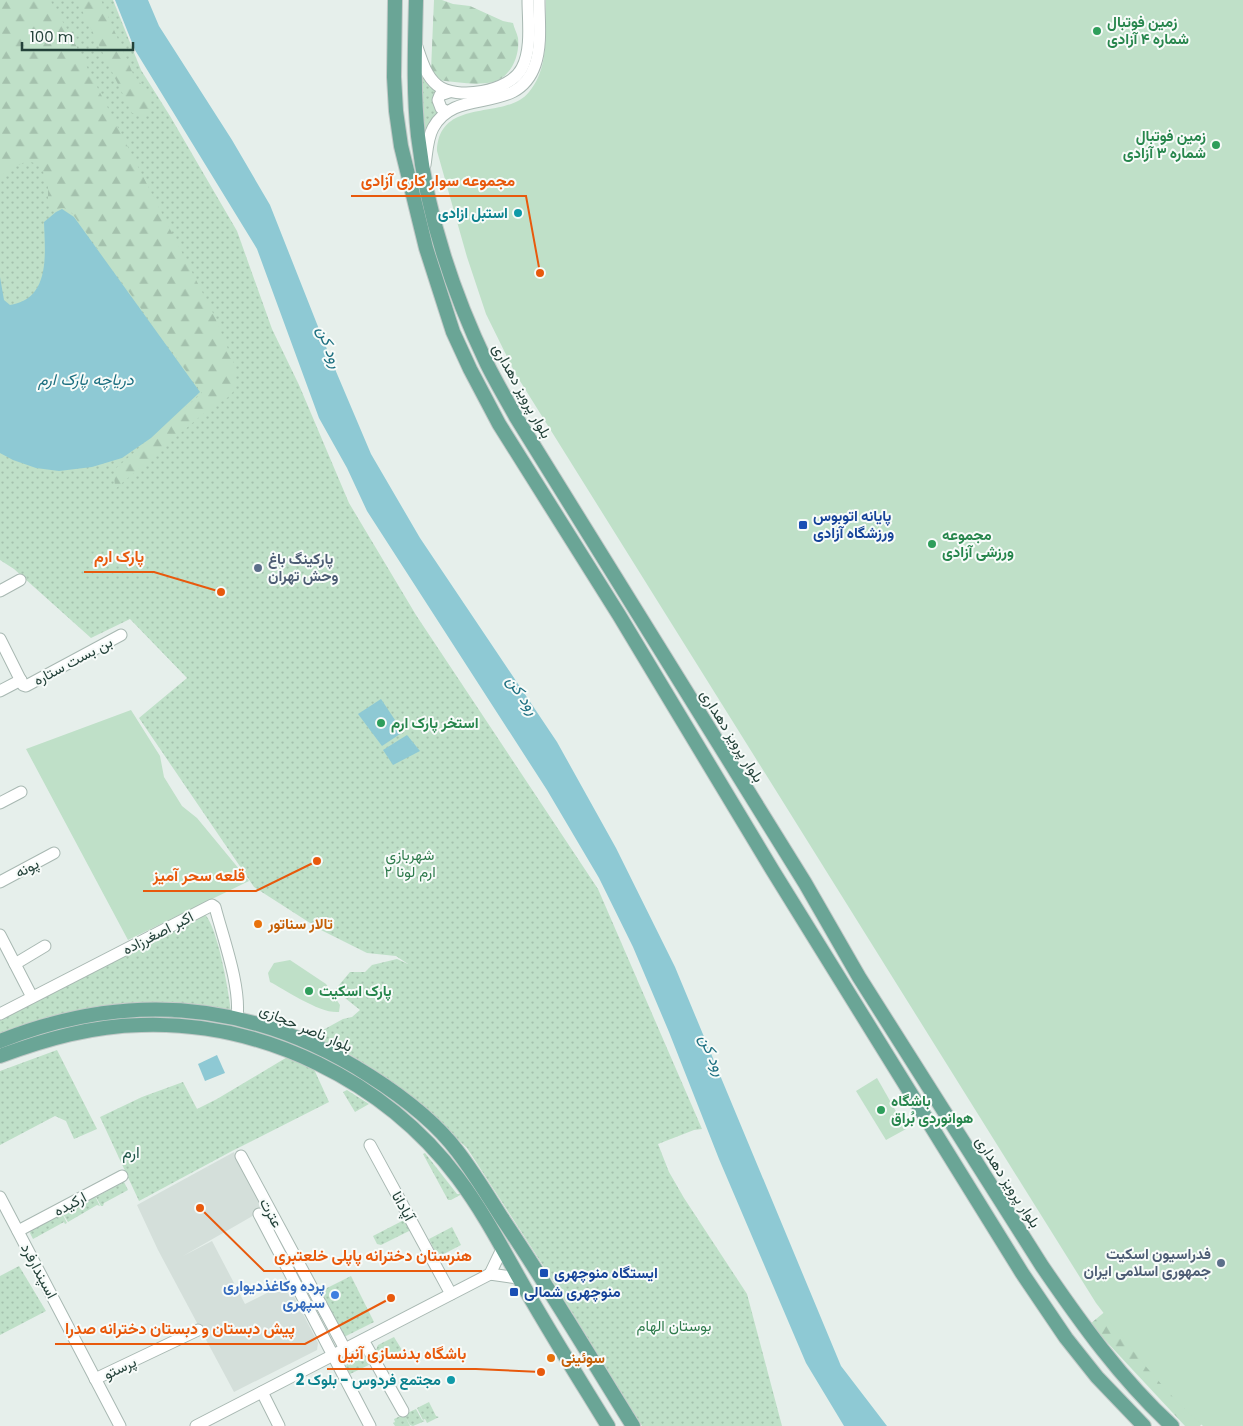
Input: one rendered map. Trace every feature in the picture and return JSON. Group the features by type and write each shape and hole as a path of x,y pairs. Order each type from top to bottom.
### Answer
{"main road":[{"path":"394,0 394,77 401,146 426,248 453,332 470,369 499,424 619,615 778,880 1017,1265 1066,1338 1097,1377 1144,1426"},
{"name":"بلوار پرویز دهداری","path":"416,0 415,103 430,205 453,280 487,364 516,417 805,883 859,977 1042,1266 1069,1305 1128,1381 1172,1426"},
{"name":"بلوار ناصر حجازی","path":"0,1041 53,1023 88,1015 121,1010 180,1010 237,1018 301,1040 348,1062 406,1101 458,1151 511,1231 633,1426"},
{"name":"بلوار ناصر حجازی","path":"0,1056 72,1033 141,1025 173,1025 220,1031 288,1050 312,1060 369,1092 418,1134 458,1178 503,1247 518,1278 608,1426"}],"street":[{"path":"424,174 431,132 438,120 464,98 497,88 509,82 519,73 527,56 528,0"},
{"path":"415,40 428,74 437,84 449,92 464,98 494,99 508,95 516,91 528,79 537,58 539,0"},
{"path":"446,112 441,108 438,100 440,95 449,92"},
{"path":"0,591 20,580"},
{"name":"بن بست ستاره","path":"0,691 23,683 121,635"},
{"path":"0,639 23,683"},
{"path":"0,803 21,792"},
{"name":"پونه","path":"0,882 54,854"},
{"name":"اکبر اصغرزاده","path":"0,1014 213,906 235,990 238,1009 237,1018"},
{"path":"0,935 3,948 15,964 32,997"},
{"path":"15,964 45,946"},
{"name":"آپادانا","path":"370,1145 452,1294"},
{"name":"عترت","path":"241,1156 345,1349"},
{"name":"ارکیده","path":"18,1231 122,1176"},
{"name":"اسپندارفرد","path":"0,1198 120,1426"},
{"path":"259,1214 370,1426"},
{"path":"490,1274 503,1247"},
{"path":"196,1426 490,1274 518,1278"},
{"name":"پرستو","path":"96,1379 198,1330"},
{"path":"363,1340 403,1410"},
{"path":"262,1392 280,1426"}],"shaded area":[{"path":"234,1152 263,1210 183,1256 212,1241 245,1304 287,1283 318,1343 317,1350 234,1392 158,1250 137,1205"}],"green space":[{"path":"0,0 113,0 141,70 237,231 272,329 299,385 349,503 416,615 598,889 702,1129 694,1130 658,1144 669,1172 684,1198 747,1294 782,1426 642,1426 546,1270 467,1148 422,1106 375,1070 349,1054 312,1036 343,1019 352,1017 360,1010 335,990 350,972 365,972 372,965 397,959 408,964 396,956 367,953 321,930 254,887 139,718 187,678 130,619 91,638 14,569 0,560"},
{"path":"0,0 50,0 70,34 214,315 235,366 233,392 210,408 115,489 114,470 202,393 72,213 64,208 56,209 48,202 48,183 40,165 28,161 6,170 0,180"},
{"path":"77,0 101,0 134,76 150,94 151,111 146,115 132,113"},
{"path":"434,0 470,6 503,21 513,23 518,38 516,59 505,76 493,82 480,84 438,80 431,70"},
{"name":"مجموعه ورزشی آزادی","path":"546,0 1243,0 1243,1426 1203,1426 1160,1383 1096,1303 515,373 486,314 467,257 437,151 441,134 449,123 461,116 519,101 529,92 536,82 543,60 546,36"},
{"path":"422,63 439,90 442,113 426,144 422,94"},
{"path":"131,710 160,756 164,777 182,806 197,818 249,881 128,940 26,749"},
{"path":"203,913 213,929 217,943 225,974 231,1011 164,1003 114,1006 57,1017 0,1035 0,1020"},
{"name":"پارک اسکیت","path":"290,960 326,984 340,1005 339,1012 331,1012 303,1001 270,982 268,973 274,963"},
{"path":"57,1050 97,1129 74,1139 66,1121 55,1116 0,1145 0,1071"},
{"path":"289,1056 313,1067 329,1102 139,1201 100,1117 142,1097 183,1082 197,1109"},
{"name":"باشگاه هوانوردی بُراق","path":"877,1078 906,1129 886,1140 856,1091"},
{"path":"347,1090 369,1104 355,1112 343,1092"},
{"path":"425,1153 457,1194 462,1194 448,1200 423,1154"},
{"path":"124,1182 128,1190 101,1206 96,1197"},
{"path":"95,1196 100,1206 97,1205 68,1222 63,1214"},
{"path":"62,1213 67,1223 65,1224 64,1222 33,1239 30,1233 31,1230"},
{"path":"404,1220 413,1229 381,1245 377,1244 373,1236"},
{"path":"452,1227 461,1245 437,1256 429,1239"},
{"path":"19,1266 46,1311 0,1335 0,1276"},
{"path":"351,1276 374,1322 344,1337 321,1291"},
{"path":"1124,1296 1243,1377 1200,1426 1185,1426 1090,1324"},
{"path":"394,1337 402,1350 385,1358 385,1362 382,1361 376,1350 378,1345"},
{"path":"360,1354 366,1355 373,1363 350,1374 346,1366 349,1360"},
{"path":"429,1402 436,1416 439,1417 427,1423 425,1419 423,1420 417,1408"},
{"path":"416,1409 422,1420 425,1421 413,1426 410,1425 406,1418 410,1426 395,1426 393,1423 395,1422 394,1419"}],"water":[{"name":"رود کن","path":"115,0 148,0 159,26 232,140 270,205 332,362 371,454 420,538 557,742 616,848 675,967 841,1366 887,1426 844,1426 806,1363 719,1159 633,947 599,878 547,790 367,511 347,468 319,418 257,249 135,50"},
{"name":"دریاچه پارک ارم","path":"62,209 74,217 200,392 151,438 122,458 92,467 59,471 36,468 0,453 0,277 4,300 10,305 23,301 33,294 43,273 44,222"},
{"name":"استخر پارک ارم","path":"381,699 403,732 382,746 358,714"},
{"path":"407,735 420,751 393,765 383,750"},
{"path":"217,1055 225,1073 205,1081 198,1064"}],"place":[{"name":"زمین فوتبال شماره ۴ آزادی","path":"1097,31"},
{"name":"زمین فوتبال شماره ۳ آزادی","path":"1216,145"},
{"name":"استبل ازادی","path":"518,213"},
{"name":"مجموعه سوار کاری آزادی","path":"540,273"},
{"name":"پایانه اتوبوس ورزشگاه آزادی","path":"803,525"},
{"name":"مجموعه ورزشی آزادی","path":"932,544"},
{"name":"پارکینگ باغ وحش تهران","path":"258,568"},
{"name":"پارک ارم","path":"221,592"},
{"name":"استخر پارک ارم","path":"381,723"},
{"name":"قلعه سحر آمیز","path":"317,861"},
{"name":"تالار سناتور","path":"258,924"},
{"name":"پارک اسکیت","path":"309,991"},
{"name":"باشگاه هوانوردی بُراق","path":"881,1110"},
{"name":"هنرستان دخترانه پاپلی خلعتبری","path":"200,1208"},
{"name":"فدراسیون اسکیت جمهوری اسلامی ایران","path":"1221,1263"},
{"name":"ایستگاه منوچهری","path":"544,1273"},
{"name":"منوچهری شمالی","path":"514,1292"},
{"name":"پرده وکاغذدیواری سپهری","path":"335,1295"},
{"name":"پیش دبستان و دبستان دخترانه صدرا","path":"391,1298"},
{"name":"سوئینی","path":"551,1358"},
{"name":"باشگاه بدنسازی آنیل","path":"541,1372"},
{"name":"مجتمع فردوس - بلوک 2","path":"451,1380"}],"district":[{"name":"ارم","path":"131,1152"}],"park label":[{"name":"شهربازی ارم لونا ۲","path":"410,864"},
{"name":"بوستان الهام","path":"674,1326"}]}
